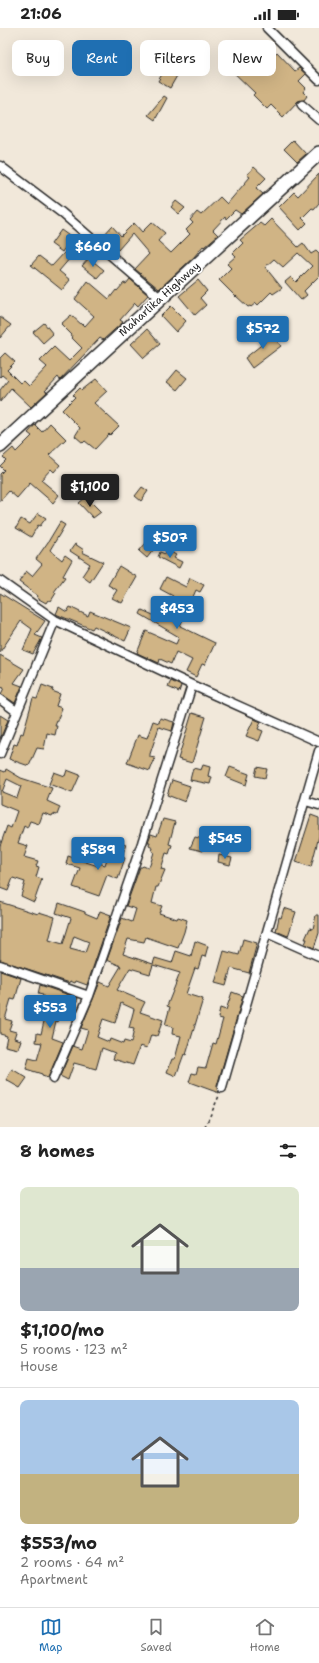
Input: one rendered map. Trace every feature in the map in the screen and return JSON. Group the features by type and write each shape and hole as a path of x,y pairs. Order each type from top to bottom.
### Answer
{"highway":[{"name":"Maharlika Highway","path":"0,446 319,153"}],"street":[{"path":"267,28 319,80"},
{"path":"302,105 319,120"},
{"path":"0,166 62,212 160,298"},
{"path":"0,581 55,620 192,686 319,742"},
{"path":"0,754 16,711 55,620"},
{"path":"53,1080 89,996 142,843 192,686"},
{"path":"0,699 16,711"},
{"path":"222,1088 319,751"},
{"path":"306,800 319,805"},
{"path":"267,933 319,956"},
{"path":"0,965 89,996"}],"path":[{"path":"205,1127 222,1088"}],"building":[{"path":"277,52 295,71 299,68 306,74 299,81 306,88 303,92 307,96 304,100 298,101 283,117 271,105 267,109 253,95 255,93 237,76 276,76"},
{"path":"161,76 177,76 170,88 158,81"},
{"path":"164,96 167,98 155,120 148,115"},
{"path":"293,140 306,154 297,162 284,149"},
{"path":"254,167 266,178 256,188 263,194 241,214 235,210 226,219 225,217 213,230 218,235 204,247 203,246 194,257 159,289 135,269 149,254 132,234 118,250 103,236 112,226 121,236 134,223 142,232 152,222 165,233 158,241 171,253 190,234 186,230 193,223 190,220 197,212 201,215 220,197 227,204 250,177 247,175"},
{"path":"319,174 319,203 302,218 307,223 300,230 279,207 294,192 298,196"},
{"path":"176,201 185,208 179,214 171,207"},
{"path":"271,219 298,247 303,243 311,254 316,251 319,254 319,276 304,291 307,295 301,300 285,282 291,277 296,282 312,266 298,253 283,267 274,259 265,267 282,288 273,294 271,292 258,305 256,303 251,307 248,307 219,280 231,268 227,264 236,256 233,253 243,243 240,240 260,223 264,226"},
{"path":"61,230 72,238 62,252 51,244"},
{"path":"65,252 71,257 59,271 70,280 62,290 31,265 39,256 52,266"},
{"path":"89,258 104,270 97,278 82,266"},
{"path":"130,279 148,295 138,306 135,303 120,320 123,322 103,340 100,338 60,380 58,377 45,391 47,392 31,407 11,388 0,402 0,390 8,380 2,375 0,377 0,358 5,353 15,362 7,370 20,383 23,380 29,386 47,367 40,361 54,347 69,361 82,348 61,324 71,315 85,326 94,316 75,299 88,281 109,299 116,290 117,291 124,283 126,284"},
{"path":"198,280 207,291 200,298 206,305 195,315 179,296"},
{"path":"171,306 186,321 176,332 161,316"},
{"path":"0,317 11,325 0,338"},
{"path":"44,323 53,334 43,343 33,332"},
{"path":"147,329 160,344 144,358 131,344"},
{"path":"269,331 281,346 252,368 245,358 265,342 261,337"},
{"path":"177,370 187,378 177,390 167,382"},
{"path":"96,379 107,391 94,403 119,426 95,449 85,441 83,443 75,436 80,428 62,410 75,397 73,395 80,388 82,390"},
{"path":"50,423 66,439 49,455 60,465 54,472 51,469 41,480 59,495 53,503 30,483 17,498 9,491 0,501 0,474 4,470 0,466 6,460 3,457 13,448 16,452 32,436 28,433 35,425 42,432"},
{"path":"142,487 148,491 141,501 135,496"},
{"path":"86,497 101,512 93,518 79,503"},
{"path":"38,513 46,518 40,526 38,525 31,537 16,528 21,519 30,524"},
{"path":"60,522 65,525 50,550 62,560 65,555 72,560 63,576 65,577 54,592 56,593 51,601 48,600 46,603 37,598 38,596 19,582 26,571 32,576 42,564 36,559"},
{"path":"146,543 154,549 147,558 139,551"},
{"path":"75,544 84,550 82,552 103,562 90,582 82,576 90,564 70,551"},
{"path":"167,550 176,555 174,558 182,562 179,568 158,557 160,552 165,554"},
{"path":"119,566 137,577 122,603 112,598 117,590 108,585"},
{"path":"166,577 186,587 190,578 204,585 200,592 196,590 180,626 215,643 205,665 202,664 196,677 186,672 192,660 176,652 171,664 160,659 159,663 137,653 146,631 176,644 179,637 140,614 142,610 162,619 173,596 160,589"},
{"path":"0,593 45,621 35,635 42,638 33,654 23,650 32,629 21,621 0,652"},
{"path":"59,607 67,612 70,607 88,616 90,611 131,628 125,641 94,626 92,629 56,614"},
{"path":"0,655 24,669 14,683 22,686 15,703 1,694 4,688 0,687"},
{"path":"171,681 181,686 179,692 168,687"},
{"path":"42,685 53,689 52,691 60,694 56,706 62,708 55,726 57,726 55,735 47,733 44,749 37,748 29,766 9,759 14,744 17,745 21,733 23,734 33,698 37,699"},
{"path":"192,713 206,717 192,763 178,759"},
{"path":"0,715 8,720 0,739"},
{"path":"160,718 174,722 172,731 159,727 150,754 150,757 155,758 150,771 127,763 138,735 147,738 153,721 159,723"},
{"path":"254,719 261,722 258,729 263,731 259,741 246,736"},
{"path":"203,765 210,767 208,776 212,777 210,784 190,780 193,768 201,770"},
{"path":"230,767 249,774 246,785 226,777"},
{"path":"257,767 267,769 265,778 255,776"},
{"path":"6,769 21,778 52,788 47,801 60,807 57,815 53,814 52,816 43,813 39,824 30,821 27,828 24,826 18,843 28,846 24,857 38,861 36,866 39,867 36,877 42,879 34,902 21,896 25,882 13,878 8,891 0,888 0,846 7,826 11,828 17,811 0,804 0,770 5,772","holes":["7,779 21,786 17,798 2,792"]},
{"path":"67,770 80,775 72,793 49,784 54,772 65,776"},
{"path":"172,780 190,786 185,802 167,795"},
{"path":"311,815 319,818 319,836 311,867 296,862"},
{"path":"163,819 175,822 169,844 172,845 169,854 166,853 161,869 165,870 158,887 156,887 152,903 162,906 159,913 177,919 178,917 187,920 184,932 178,948 146,937 144,942 128,939 123,954 153,964 155,958 172,963 176,951 191,956 195,941 208,946 205,957 202,956 198,969 195,968 186,994 203,999 186,1055 184,1054 176,1076 167,1072 172,1059 175,1059 181,1036 172,1034 173,1027 165,1025 170,1007 167,1006 180,973 153,965 150,974 130,968 117,990 145,1002 140,1012 163,1020 157,1036 151,1035 147,1048 140,1046 133,1065 113,1059 115,1053 102,1048 96,1069 74,1063 68,1080 60,1076 73,1046 82,1049 88,1030 81,1028 100,982 109,986 121,966 107,960 122,918 132,922 136,909 126,906 140,867 143,866 148,868 150,865 154,852 152,851 153,848 149,846 150,842 148,842 151,834 157,836","holes":["121,1003 134,1009 129,1028 134,1029 131,1043 124,1041 123,1044 110,1039 109,1042 97,1037 103,1019 115,1023"]},
{"path":"195,837 203,839 202,843 205,844 203,851 190,848"},
{"path":"119,842 126,844 122,857 125,858 118,879 107,875 99,896 73,887 80,868 66,864 68,856 98,866 99,863 105,865 109,852 111,853 113,848 116,849"},
{"path":"219,855 232,858 230,865 218,862"},
{"path":"0,902 38,914 39,912 55,917 49,940 63,944 71,918 56,913 59,903 97,918 100,911 111,915 87,985 76,981 75,983 70,981 70,983 0,960","holes":["74,936 89,942 85,953 70,949"]},
{"path":"284,908 296,912 288,936 276,931 279,917 281,918"},
{"path":"316,915 319,915 319,933 314,948 305,944 307,939 305,939 310,928 313,929"},
{"path":"243,939 257,943 249,973 231,968 226,986 215,983 224,951 239,955"},
{"path":"0,971 21,978 15,1000 11,999 5,1019 12,1021 9,1030 16,1032 14,1038 21,1040 18,1049 5,1046 7,1036 0,1034"},
{"path":"40,985 78,998 72,1014 63,1011 63,1013 61,1012 58,1022 56,1021 52,1038 63,1042 48,1078 42,1076 42,1074 26,1069 29,1058 37,1060 42,1043 36,1042 37,1033 41,1034 45,1017 38,1015 43,995 38,994"},
{"path":"232,992 243,996 217,1086 219,1093 189,1082 192,1073 196,1074 198,1067 206,1068 213,1043 216,1044 223,1019 218,1018 220,1008 226,1010"},
{"path":"12,1069 27,1078 20,1088 6,1080"}]}
